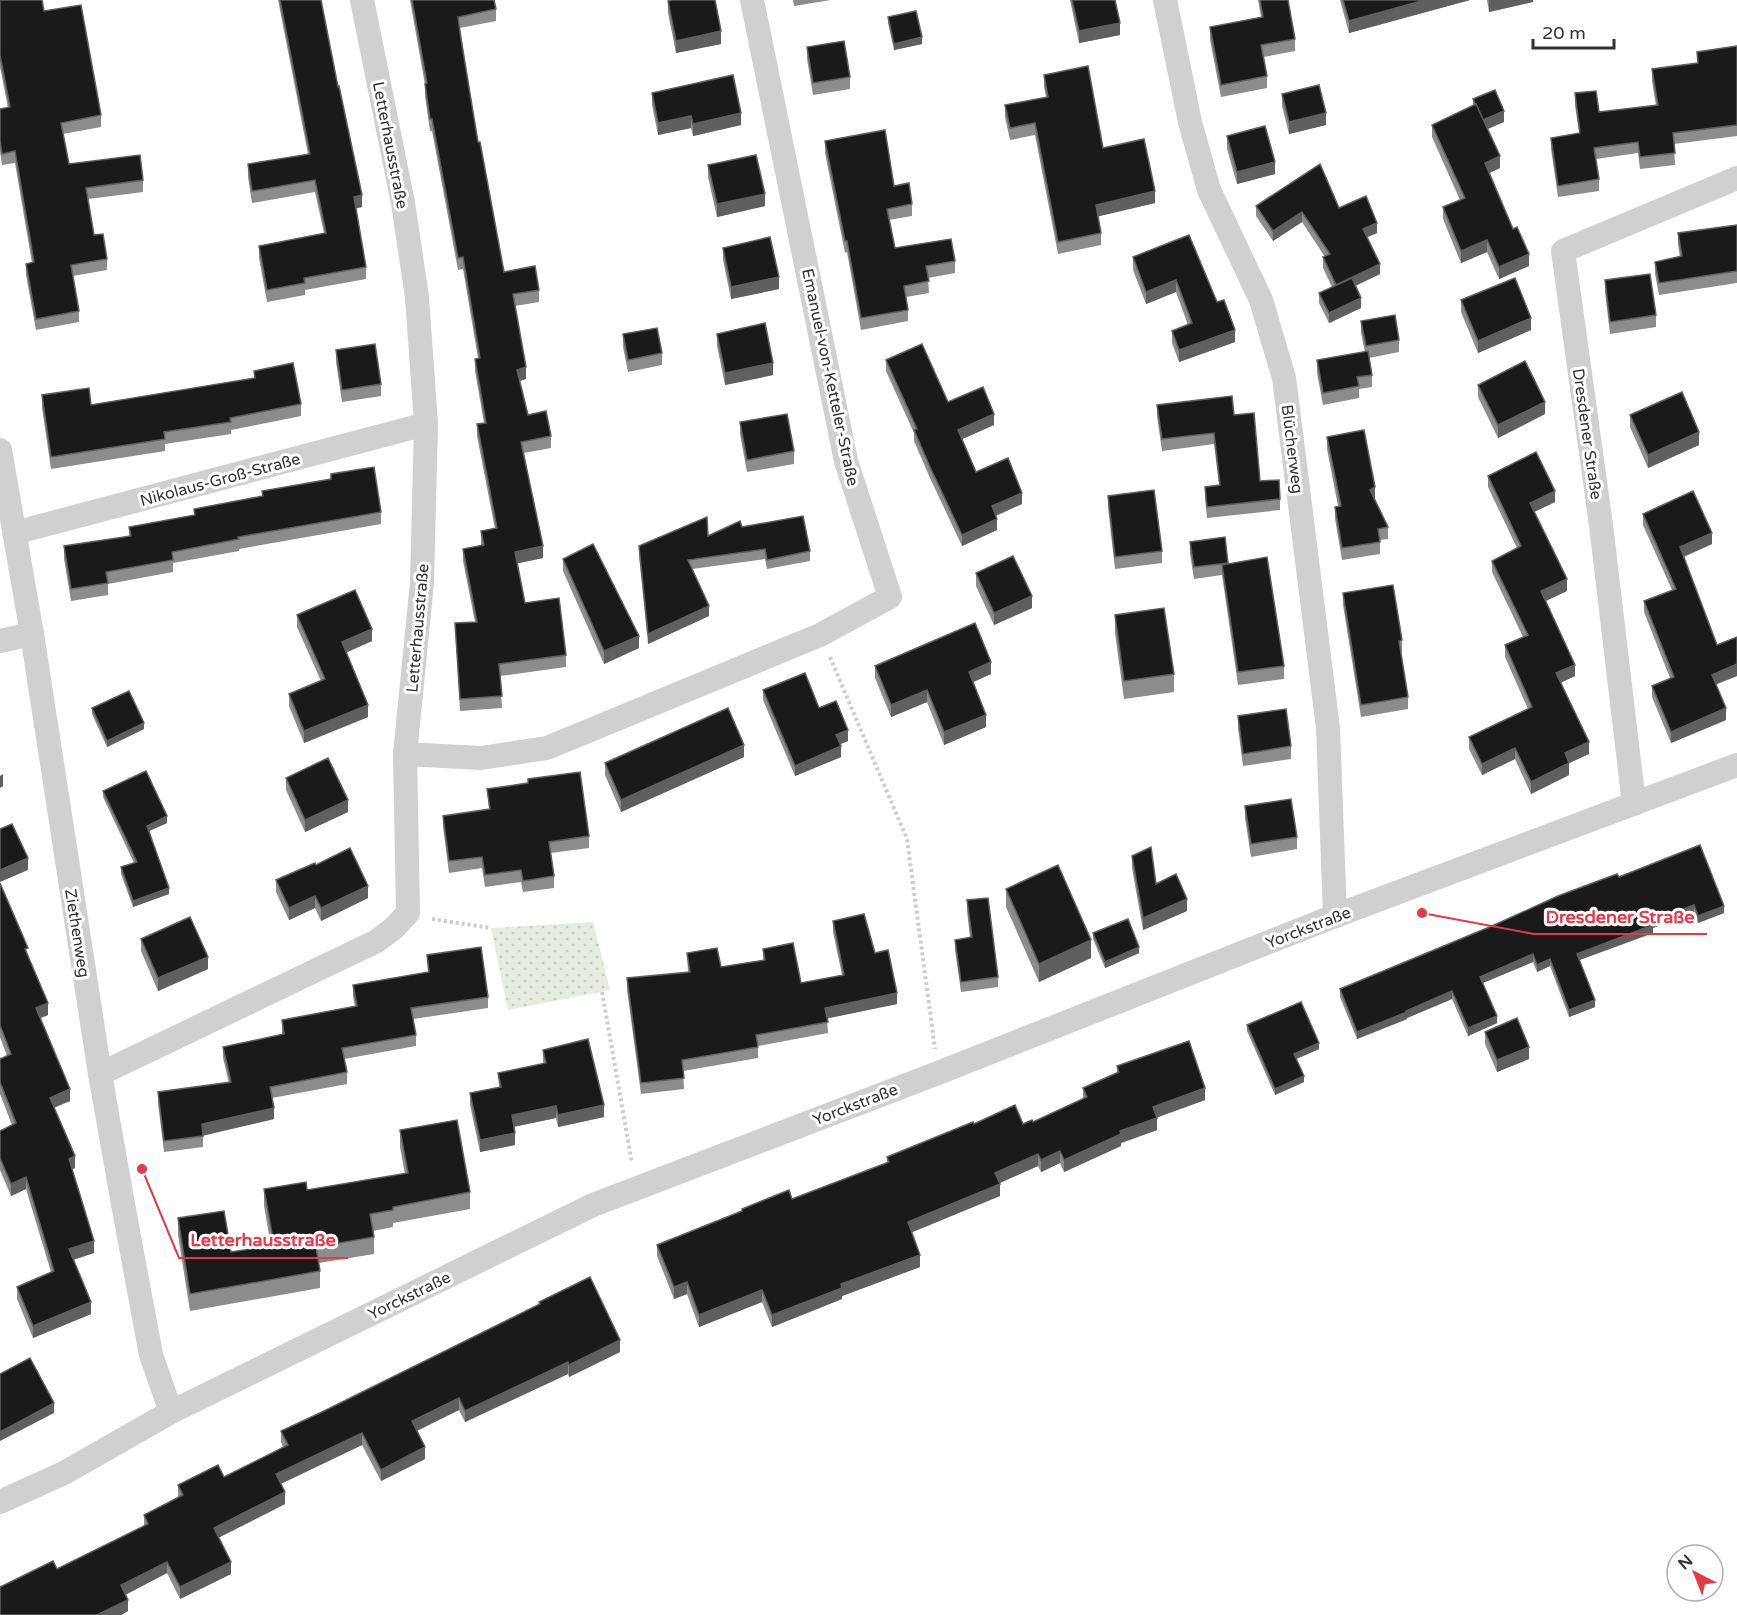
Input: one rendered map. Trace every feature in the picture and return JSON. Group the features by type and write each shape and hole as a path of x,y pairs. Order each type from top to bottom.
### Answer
{"street":[{"name":"Letterhausstraße","path":"362,0 403,203 417,297 426,424 422,583 405,754 408,913"},
{"name":"Emanuel-von-Ketteler-Straße","path":"405,754 481,758 547,748 820,634 890,597 846,461 752,0"},
{"name":"Blücherweg","path":"1165,0 1190,122 1209,190 1261,300 1284,378 1328,728 1335,916"},
{"name":"Dresdener Straße","path":"1634,804 1601,525 1563,251 1737,178"},
{"name":"Nikolaus-Groß-Straße","path":"14,533 426,424"},
{"name":"Ziethenweg","path":"0,450 32,634 100,1074 151,1355 171,1412"},
{"path":"0,641 32,634"},
{"name":"Yorckstraße","path":"0,1502 64,1473 171,1412 593,1205 938,1073 1335,916 1737,765"},
{"path":"100,1074 377,941 408,913"}],"path":[{"path":"820,634 907,839 938,1073"},
{"path":"408,913 491,928"},
{"path":"602,992 636,1187"}],"shaded area":[{"path":"593,922 610,990 508,1010 491,928"}],"building":[{"path":"0,0 42,0 44,11 81,5 101,115 61,123 69,164 140,155 143,180 86,188 94,235 103,234 107,259 71,265 79,311 36,319 26,264 34,262 15,151 2,154 0,140 0,109 10,107 0,55"},
{"path":"280,0 321,0 362,195 354,197 366,267 304,278 305,283 267,290 259,246 326,233 315,180 252,191 248,164 310,154"},
{"path":"412,0 494,0 496,9 458,17 461,39 478,142 480,142 504,272 535,266 539,290 513,294 526,367 517,370 528,415 546,411 551,436 521,442 543,546 515,552 525,603 559,598 566,655 499,664 502,696 460,699 455,623 477,622 463,549 484,545 481,531 497,528 477,424 486,423 475,359 480,358 463,257 458,258 432,119 430,119 425,84 427,83"},
{"path":"715,0 721,31 676,41 668,1"},
{"path":"1072,0 1115,0 1120,23 1079,31"},
{"path":"1260,0 1288,0 1295,39 1261,45 1267,76 1221,85 1210,27 1263,17"},
{"path":"1343,0 1425,0 1349,21"},
{"path":"916,11 922,37 894,44 888,17"},
{"path":"844,41 850,77 813,83 807,47"},
{"path":"1737,46 1737,125 1673,133 1675,153 1640,157 1638,142 1594,148 1599,179 1558,186 1551,138 1580,133 1575,93 1596,91 1599,112 1658,105 1652,69 1698,63 1697,52"},
{"path":"1088,66 1103,148 1144,139 1155,191 1096,205 1101,233 1058,242 1035,123 1010,128 1005,105 1048,97 1044,75"},
{"path":"733,75 741,113 693,124 691,116 658,123 652,93"},
{"path":"1319,85 1326,113 1289,122 1282,94"},
{"path":"1495,90 1504,111 1483,120 1473,99"},
{"path":"1476,104 1500,156 1485,163 1513,229 1517,227 1529,254 1499,267 1487,240 1461,251 1443,207 1465,198 1432,125"},
{"path":"1265,126 1275,162 1237,172 1227,136"},
{"path":"885,130 894,186 909,183 912,204 887,209 895,248 951,239 955,261 926,266 929,281 904,286 908,310 861,318 825,141"},
{"path":"756,155 765,194 717,204 708,165"},
{"path":"1320,164 1339,208 1366,196 1377,223 1363,229 1380,264 1336,285 1323,257 1330,254 1302,212 1273,231 1256,206"},
{"path":"1737,225 1737,271 1659,283 1655,262 1682,256 1678,233"},
{"path":"1189,235 1217,302 1224,300 1235,330 1179,350 1172,331 1192,323 1176,280 1146,292 1133,257"},
{"path":"770,237 779,277 731,287 723,248"},
{"path":"1650,274 1656,315 1610,322 1605,280"},
{"path":"1352,278 1361,298 1329,313 1319,293"},
{"path":"1515,278 1531,318 1478,341 1461,300"},
{"path":"1395,315 1399,340 1366,346 1361,321"},
{"path":"765,323 773,363 725,373 717,334"},
{"path":"657,328 662,353 628,360 623,334"},
{"path":"375,344 381,384 342,390 336,350"},
{"path":"922,344 948,402 983,387 994,414 958,430 976,472 1008,458 1022,493 992,506 997,519 962,535 930,467 914,430 917,429 886,360"},
{"path":"1368,351 1372,375 1357,377 1359,386 1323,393 1317,360"},
{"path":"1525,361 1545,402 1498,425 1478,385"},
{"path":"293,363 301,404 230,418 231,422 164,432 165,439 51,457 42,395 89,388 91,405 255,378 254,371"},
{"path":"1682,392 1699,432 1648,455 1630,415"},
{"path":"1232,396 1234,415 1254,413 1260,481 1279,480 1280,499 1207,507 1205,487 1220,485 1214,433 1162,439 1157,405"},
{"path":"787,414 794,451 747,460 740,422"},
{"path":"1364,430 1375,487 1370,490 1388,527 1378,529 1380,542 1342,548 1335,507 1341,506 1327,437"},
{"path":"1536,452 1555,491 1530,503 1567,579 1541,591 1575,665 1556,673 1589,742 1565,753 1569,763 1531,782 1515,748 1482,764 1469,737 1532,707 1505,645 1528,635 1492,561 1521,546 1488,476"},
{"path":"374,467 381,512 238,537 239,539 172,552 173,560 106,572 108,583 71,589 64,546 131,536 129,527 195,515 194,509 263,496 262,491 331,479 331,474"},
{"path":"1154,490 1162,551 1115,557 1108,496"},
{"path":"1693,491 1712,533 1680,547 1717,645 1737,637 1737,664 1712,675 1726,708 1671,732 1652,686 1674,677 1644,601 1676,589 1643,514"},
{"path":"803,516 810,551 767,560 765,549 688,560 709,606 648,634 639,546 707,517 708,536 740,521 742,527"},
{"path":"1225,537 1228,563 1194,567 1190,542"},
{"path":"593,544 639,636 604,651 563,559"},
{"path":"1013,556 1032,596 994,613 976,573"},
{"path":"1267,557 1284,666 1238,672 1222,565"},
{"path":"1393,585 1408,697 1361,705 1343,593"},
{"path":"355,590 372,629 342,642 368,705 304,731 289,694 325,679 297,615"},
{"path":"1164,608 1174,674 1124,681 1115,615"},
{"path":"975,623 991,662 969,672 986,715 944,732 927,690 891,705 875,666"},
{"path":"805,673 819,708 836,701 848,730 836,735 841,746 795,766 763,690"},
{"path":"129,691 144,723 107,741 92,708"},
{"path":"728,708 744,745 621,800 605,763"},
{"path":"1286,709 1291,746 1243,754 1238,716"},
{"path":"328,758 348,800 305,820 286,778"},
{"path":"146,771 167,816 147,826 169,888 133,901 121,867 137,862 103,791"},
{"path":"580,772 589,836 549,842 554,876 523,881 521,870 485,875 482,857 449,861 443,816 490,809 487,789 528,783 528,779"},
{"path":"1291,799 1297,837 1251,844 1245,806"},
{"path":"12,824 28,858 0,870 0,829"},
{"path":"1700,845 1724,906 1698,916 1694,905 1652,921 1653,925 1577,954 1595,1000 1569,1010 1550,959 1537,965 1533,954 1480,977 1497,1016 1468,1028 1452,991 1357,1032 1340,989 1558,896 1617,874 1619,877"},
{"path":"1151,847 1156,884 1176,874 1187,899 1143,918 1132,856"},
{"path":"350,848 368,886 321,908 315,896 289,908 276,880 315,863 316,865"},
{"path":"1058,865 1091,940 1039,964 1006,889"},
{"path":"0,883 28,948 25,949 48,1003 36,1008 70,1089 50,1098 75,1156 69,1159 94,1241 69,1249 91,1302 33,1326 17,1287 54,1271 26,1177 11,1184 0,1158 0,1131 16,1123 0,1082 0,1059 11,1054 0,1025"},
{"path":"988,898 998,977 961,982 955,940 972,937 967,900"},
{"path":"864,914 875,953 888,950 897,993 825,1008 828,1022 756,1035 758,1047 682,1060 684,1078 641,1083 627,978 690,972 687,953 717,948 721,967 765,960 763,949 793,943 801,983 844,975 833,921"},
{"path":"190,917 208,957 158,978 141,939"},
{"path":"1128,919 1139,947 1105,962 1093,933"},
{"path":"481,947 488,997 411,1008 416,1035 342,1048 347,1072 270,1087 274,1108 202,1124 203,1136 164,1141 158,1092 231,1082 223,1047 284,1034 282,1020 357,1006 353,985 429,972 427,955"},
{"path":"1301,1002 1319,1043 1294,1054 1304,1076 1275,1089 1247,1025"},
{"path":"1517,1018 1529,1047 1497,1060 1485,1032"},
{"path":"588,1039 604,1105 558,1115 556,1106 512,1115 515,1133 480,1140 470,1093 501,1087 498,1073 546,1063 543,1050"},
{"path":"1189,1041 1205,1088 1153,1107 1157,1118 1120,1131 1121,1134 1064,1160 1060,1151 1041,1160 1038,1154 995,1173 1000,1184 908,1222 920,1255 841,1284 842,1288 772,1315 762,1290 699,1315 687,1282 674,1287 657,1245 789,1190 792,1199 889,1162 887,1157 973,1122 974,1124 1015,1105 1023,1124 1032,1120 1033,1122 1087,1097 1083,1088 1119,1072 1117,1066"},
{"path":"457,1120 470,1192 393,1207 393,1210 370,1214 374,1237 316,1247 320,1271 190,1294 178,1218 224,1211 231,1252 274,1245 264,1189 306,1182 307,1190 408,1173 400,1130"},
{"path":"590,1277 620,1340 465,1411 459,1398 412,1421 425,1447 381,1470 362,1433 276,1474 285,1492 214,1528 231,1562 180,1587 167,1562 121,1585 128,1600 97,1615 0,1615 0,1587 53,1561 57,1569 148,1524 144,1515 183,1495 178,1485 218,1465 224,1477 288,1445 281,1431 540,1304 539,1302"},
{"path":"30,1358 54,1403 0,1432 0,1374"}],"place":[{"name":"Dresdener Straße","path":"1422,913"},
{"name":"Letterhausstraße","path":"142,1169"}]}
